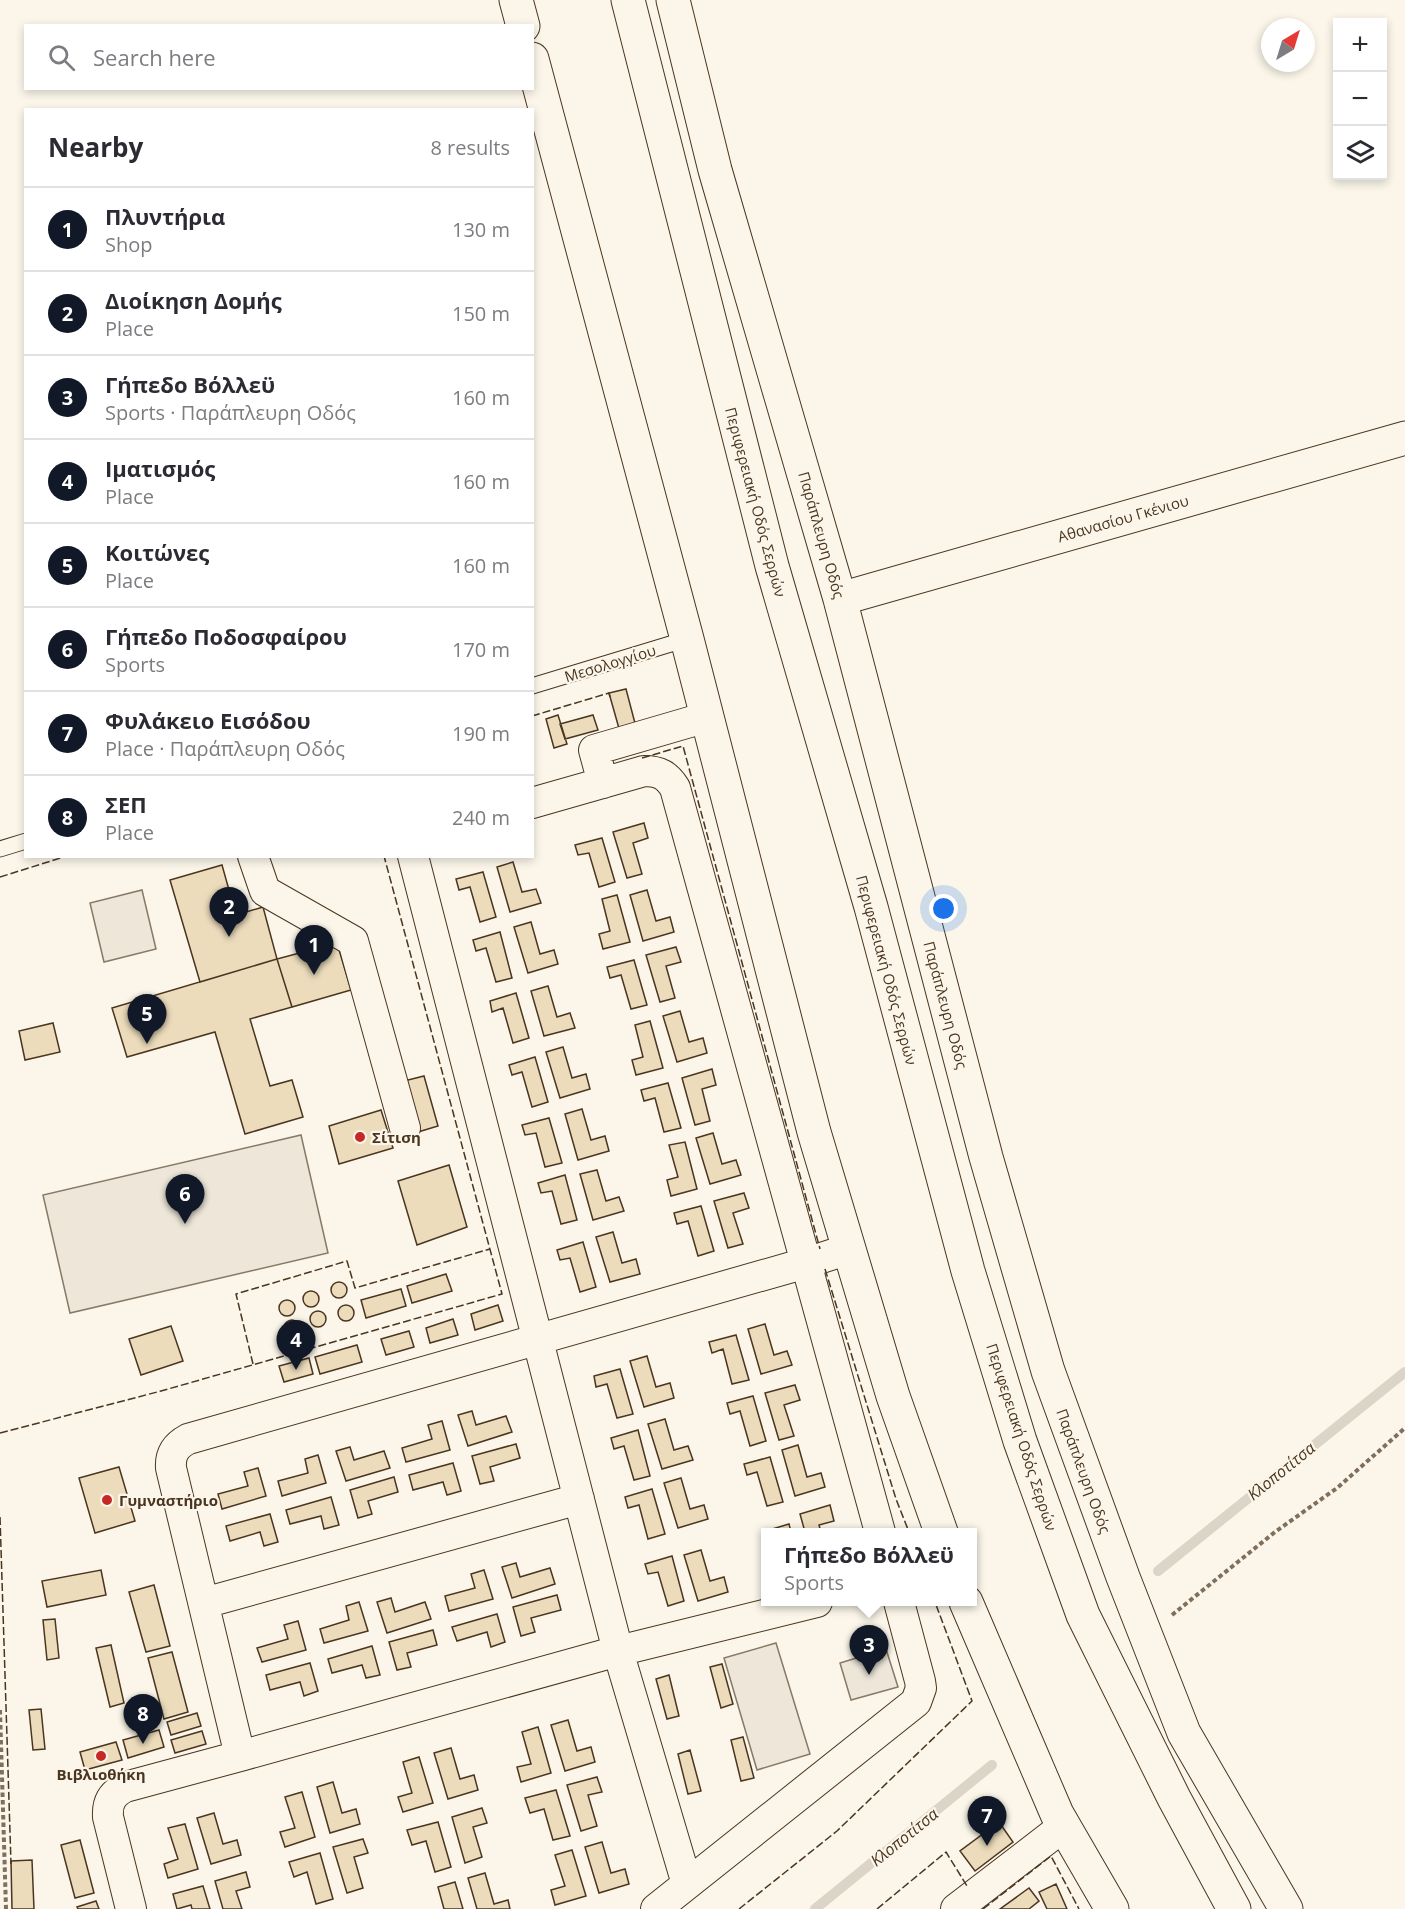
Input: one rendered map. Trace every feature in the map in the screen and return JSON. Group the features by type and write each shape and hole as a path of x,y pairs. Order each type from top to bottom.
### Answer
{"street":[{"path":"516,0 522,24"},
{"name":"Περιφερειακή Οδός Σερρών","path":"628,0 772,566 871,907 968,1271 1020,1441 1083,1615 1174,1798 1234,1909"},
{"name":"Παράπλευρη Οδός","path":"673,0 715,170 840,599 986,1157 1048,1371 1184,1733 1286,1909"},
{"path":"534,66 687,639 814,1132 893,1396 939,1528"},
{"name":"Αθανασίου Γκένιου","path":"840,599 1405,438"},
{"path":"603,783 594,750 707,717"},
{"path":"534,802 644,771 663,774 675,788 879,1528"},
{"path":"253,858 265,891 353,941 405,1128"},
{"path":"414,858 618,1651 687,1884"},
{"path":"240,1756 171,1468 174,1450 180,1443 849,1249"},
{"path":"204,1603 579,1499"},
{"path":"131,1909 108,1817 111,1799 117,1792 618,1651 802,1606"},
{"path":"656,1909 916,1702 921,1688 920,1681 899,1606"},
{"path":"968,1606 1057,1814 1112,1909"},
{"path":"956,1909 1064,1826"}],"lane":[{"name":"Μεσολογγίου","path":"534,685 687,639"},
{"path":"0,849 24,842"}],"path":[{"path":"1146,1636 1275,1532 1337,1488 1405,1428"},
{"path":"0,1710 6,1909"}],"shaded area":[{"path":"142,890 156,949 104,962 90,903"},
{"path":"301,1135 328,1253 70,1313 43,1195"},
{"path":"776,1643 810,1754 757,1770 724,1658"},
{"path":"886,1649 898,1687 851,1700 840,1663"}],"building":[{"path":"626,689 636,727 620,732 609,693"},
{"path":"558,715 567,744 554,748 546,719"},
{"path":"593,715 598,730 565,739 560,724"},
{"path":"644,823 648,838 633,843 642,874 627,878 613,832"},
{"path":"602,838 615,882 599,887 589,853 578,855 575,845"},
{"path":"513,862 522,892 536,889 541,903 510,912 497,867"},
{"path":"222,865 236,915 263,907 277,959 200,982 170,880"},
{"path":"483,872 496,917 480,922 470,887 459,890 456,879"},
{"path":"647,890 656,921 670,917 674,932 643,941 630,895"},
{"path":"617,895 630,942 603,949 599,934 610,931 602,899"},
{"path":"531,922 540,954 554,950 558,964 528,973 514,927"},
{"path":"500,932 512,978 496,982 486,948 476,951 473,940"},
{"path":"337,943 351,990 292,1007 277,959"},
{"path":"676,947 681,962 666,966 675,998 660,1002 646,955"},
{"path":"277,959 292,1007 250,1019 270,1086 292,1080 303,1117 245,1134 215,1032 127,1057 112,1008"},
{"path":"634,960 647,1005 631,1009 621,975 610,978 607,967"},
{"path":"548,986 557,1017 570,1013 575,1028 544,1036 531,991"},
{"path":"516,993 529,1038 513,1043 503,1008 492,1012 490,1001"},
{"path":"680,1011 689,1042 703,1038 707,1053 677,1062 663,1016"},
{"path":"650,1021 663,1068 636,1075 632,1060 643,1057 635,1025"},
{"path":"53,1023 60,1052 25,1060 19,1031"},
{"path":"563,1047 572,1078 586,1074 590,1089 560,1098 546,1052"},
{"path":"535,1057 548,1102 532,1107 522,1072 512,1075 509,1065"},
{"path":"712,1069 716,1085 702,1089 710,1121 695,1125 682,1078"},
{"path":"424,1076 438,1126 418,1132 404,1081"},
{"path":"668,1083 681,1128 664,1132 655,1098 644,1101 641,1090"},
{"path":"582,1109 591,1140 605,1136 609,1151 578,1160 565,1114"},
{"name":"Σίτιση","path":"381,1110 393,1148 339,1164 329,1126"},
{"path":"549,1118 562,1163 545,1167 536,1133 525,1135 522,1125"},
{"path":"713,1133 722,1164 736,1160 741,1175 710,1184 696,1138"},
{"path":"685,1142 697,1189 671,1196 667,1180 678,1177 669,1145"},
{"path":"449,1165 467,1227 417,1245 398,1181"},
{"path":"597,1170 606,1201 619,1197 624,1211 593,1220 580,1174"},
{"path":"565,1175 577,1220 561,1224 552,1191 541,1193 538,1183"},
{"path":"744,1193 749,1208 733,1213 743,1244 728,1248 714,1201"},
{"path":"701,1206 714,1251 698,1256 688,1221 677,1224 674,1213"},
{"path":"613,1232 622,1263 636,1259 640,1274 610,1282 596,1237"},
{"path":"583,1242 596,1287 580,1292 570,1258 560,1260 557,1250"},
{"path":"446,1274 452,1291 412,1303 407,1286"},
{"path":"339,1282 345,1284 347,1290 345,1296 339,1298 333,1296 331,1290 333,1284"},
{"path":"401,1289 406,1306 366,1318 361,1300"},
{"path":"311,1291 317,1293 319,1299 317,1305 311,1307 305,1305 303,1299 305,1293"},
{"path":"287,1300 293,1302 295,1308 293,1314 287,1316 281,1314 279,1308 281,1302"},
{"path":"346,1305 352,1307 354,1313 352,1319 346,1321 340,1319 338,1313 340,1307"},
{"path":"498,1305 503,1321 475,1330 471,1314"},
{"path":"318,1311 324,1313 326,1319 324,1325 318,1327 312,1325 310,1319 312,1313"},
{"path":"453,1319 458,1335 430,1343 426,1328"},
{"path":"292,1320 298,1322 300,1328 298,1334 292,1336 286,1334 284,1328 286,1322"},
{"path":"765,1324 774,1355 787,1351 792,1365 761,1374 748,1329"},
{"path":"171,1326 183,1361 141,1375 129,1339"},
{"path":"409,1331 414,1347 386,1355 381,1339"},
{"path":"736,1335 749,1380 732,1384 723,1349 712,1353 709,1342"},
{"path":"357,1345 362,1362 320,1374 315,1357"},
{"path":"647,1356 656,1387 670,1383 674,1398 644,1407 630,1361"},
{"path":"309,1358 313,1374 284,1382 279,1366"},
{"path":"620,1369 633,1414 617,1418 607,1384 596,1387 594,1376"},
{"path":"795,1385 800,1400 784,1405 794,1436 779,1440 765,1393"},
{"path":"753,1396 766,1441 750,1446 740,1411 730,1414 727,1403"},
{"path":"472,1411 476,1425 506,1416 512,1432 468,1446 458,1415"},
{"path":"665,1419 674,1450 688,1446 693,1460 662,1469 648,1424"},
{"path":"442,1421 450,1450 406,1462 402,1448 432,1439 428,1425"},
{"path":"638,1430 650,1476 634,1480 624,1446 614,1449 611,1438"},
{"path":"516,1444 520,1458 490,1467 494,1481 480,1484 472,1456"},
{"path":"798,1445 807,1477 821,1473 825,1487 795,1496 782,1450"},
{"path":"350,1447 354,1460 384,1451 390,1468 346,1481 336,1451"},
{"path":"318,1455 326,1483 282,1496 278,1481 308,1473 305,1459"},
{"path":"770,1457 783,1502 767,1506 757,1472 747,1475 744,1464"},
{"path":"453,1463 461,1491 447,1495 443,1482 413,1490 409,1475"},
{"name":"Γυμναστήριο","path":"119,1467 135,1521 95,1533 79,1478"},
{"path":"258,1468 266,1496 222,1509 218,1494 248,1486 244,1472"},
{"path":"394,1477 398,1492 368,1501 372,1514 358,1518 350,1490"},
{"path":"681,1478 690,1509 704,1505 708,1519 678,1528 664,1483"},
{"path":"652,1489 665,1534 648,1539 639,1505 628,1508 625,1497"},
{"path":"331,1497 339,1525 324,1529 321,1516 290,1524 286,1510"},
{"path":"830,1505 834,1521 819,1525 820,1528 804,1528 800,1514"},
{"path":"270,1514 278,1542 264,1546 260,1532 230,1541 226,1526"},
{"path":"789,1524 790,1528 776,1528"},
{"path":"701,1550 710,1581 724,1577 728,1592 698,1601 684,1555"},
{"path":"672,1556 684,1601 668,1606 658,1572 648,1574 645,1564"},
{"path":"516,1563 520,1577 550,1568 555,1584 512,1598 502,1567"},
{"path":"101,1570 106,1595 47,1607 42,1581"},
{"path":"484,1570 493,1599 449,1611 445,1596 475,1588 471,1574"},
{"path":"154,1585 170,1646 146,1652 129,1592"},
{"path":"557,1595 561,1610 531,1618 535,1632 521,1636 513,1607"},
{"path":"391,1598 395,1612 425,1602 431,1619 387,1633 377,1602"},
{"path":"359,1602 368,1631 324,1643 320,1629 349,1620 346,1606"},
{"path":"497,1614 505,1642 491,1647 487,1632 457,1641 452,1627"},
{"path":"55,1619 59,1658 47,1660 43,1620"},
{"path":"298,1621 306,1650 262,1662 257,1648 288,1639 284,1625"},
{"path":"433,1630 437,1645 407,1653 411,1667 397,1670 389,1642"},
{"path":"111,1645 124,1703 110,1707 96,1648"},
{"path":"372,1646 380,1675 366,1678 362,1665 332,1673 328,1659"},
{"path":"172,1652 188,1712 164,1719 148,1658"},
{"path":"310,1663 318,1691 304,1696 300,1682 270,1690 266,1675"},
{"path":"722,1664 733,1704 721,1708 710,1667"},
{"path":"669,1675 679,1716 667,1719 656,1679"},
{"path":"41,1709 45,1749 33,1750 29,1710"},
{"path":"197,1713 201,1726 171,1735 167,1722"},
{"path":"568,1720 577,1751 591,1747 595,1762 565,1771 551,1725"},
{"path":"538,1727 551,1773 521,1782 517,1767 531,1764 522,1732"},
{"path":"159,1730 164,1747 128,1758 123,1740"},
{"path":"202,1731 206,1744 175,1753 171,1740"},
{"path":"743,1737 754,1778 741,1781 731,1740"},
{"name":"Βιβλιοθήκη","path":"116,1742 122,1760 85,1770 80,1752"},
{"path":"451,1748 460,1779 474,1775 478,1790 448,1799 434,1753"},
{"path":"690,1750 701,1791 688,1794 678,1754"},
{"path":"419,1757 433,1803 403,1812 398,1797 412,1793 403,1762"},
{"path":"597,1777 602,1792 588,1795 597,1826 581,1831 567,1785"},
{"path":"333,1782 342,1813 356,1809 360,1824 330,1833 317,1787"},
{"path":"556,1790 570,1836 553,1840 544,1809 530,1813 525,1798"},
{"path":"302,1792 315,1837 285,1847 280,1832 295,1828 285,1797"},
{"path":"482,1808 487,1823 473,1827 482,1857 465,1863 452,1817"},
{"path":"214,1813 223,1844 237,1840 241,1855 211,1864 197,1818"},
{"path":"438,1822 451,1867 435,1872 426,1841 412,1845 407,1830"},
{"path":"999,1822 1013,1842 975,1871 960,1851"},
{"path":"185,1824 198,1869 168,1878 164,1864 178,1859 168,1828"},
{"path":"363,1839 368,1853 354,1857 363,1888 347,1893 333,1847"},
{"path":"80,1840 94,1893 75,1898 61,1845"},
{"path":"602,1842 611,1873 625,1869 629,1884 599,1893 585,1847"},
{"path":"572,1850 586,1896 555,1905 551,1890 565,1886 555,1855"},
{"path":"320,1853 333,1899 316,1904 307,1872 294,1877 289,1862"},
{"path":"32,1860 34,1909 12,1909 11,1861"},
{"path":"246,1872 250,1887 236,1891 242,1909 223,1909 215,1881"},
{"path":"485,1873 494,1904 508,1900 510,1909 477,1909 468,1878"},
{"path":"455,1882 463,1909 444,1909 438,1887"},
{"path":"1056,1884 1067,1909 1047,1909 1039,1892"},
{"path":"203,1886 210,1909 192,1909 191,1905 177,1909 173,1894"},
{"path":"1029,1888 1039,1901 1029,1909 1000,1909"},
{"path":"96,1901 99,1909 78,1909 77,1907"}],"waterway":[{"name":"Κλοποτίτσα","path":"1158,1571 1405,1372"},
{"name":"Κλοποτίτσα","path":"815,1909 992,1765"}],"fence":[{"path":"534,715 609,693 610,697"},
{"path":"642,758 683,746 820,1249"},
{"path":"0,877 61,858"},
{"path":"0,1433 161,1391 502,1294 385,858"},
{"path":"253,1364 236,1294 347,1261 355,1288 490,1249"},
{"path":"825,1269 896,1499 907,1528"},
{"path":"0,1517 11,1864"},
{"path":"739,1909 837,1831 972,1701 936,1606"},
{"path":"877,1909 946,1852 967,1886"},
{"path":"983,1909 1051,1856 1079,1909"}],"place":[{"name":"Διοίκηση Δομής","path":"229,937"},
{"name":"Πλυντήρια","path":"314,975"},
{"name":"Κοιτώνες","path":"147,1044"},
{"name":"Σίτιση","path":"360,1137"},
{"name":"Γήπεδο Ποδοσφαίρου","path":"185,1224"},
{"name":"Ιματισμός","path":"296,1370"},
{"name":"Γυμναστήριο","path":"107,1500"},
{"name":"Γήπεδο Βόλλεϋ","path":"869,1675"},
{"name":"ΣΕΠ","path":"143,1744"},
{"name":"Βιβλιοθήκη","path":"101,1756"},
{"name":"Φυλάκειο Εισόδου","path":"987,1846"}]}
